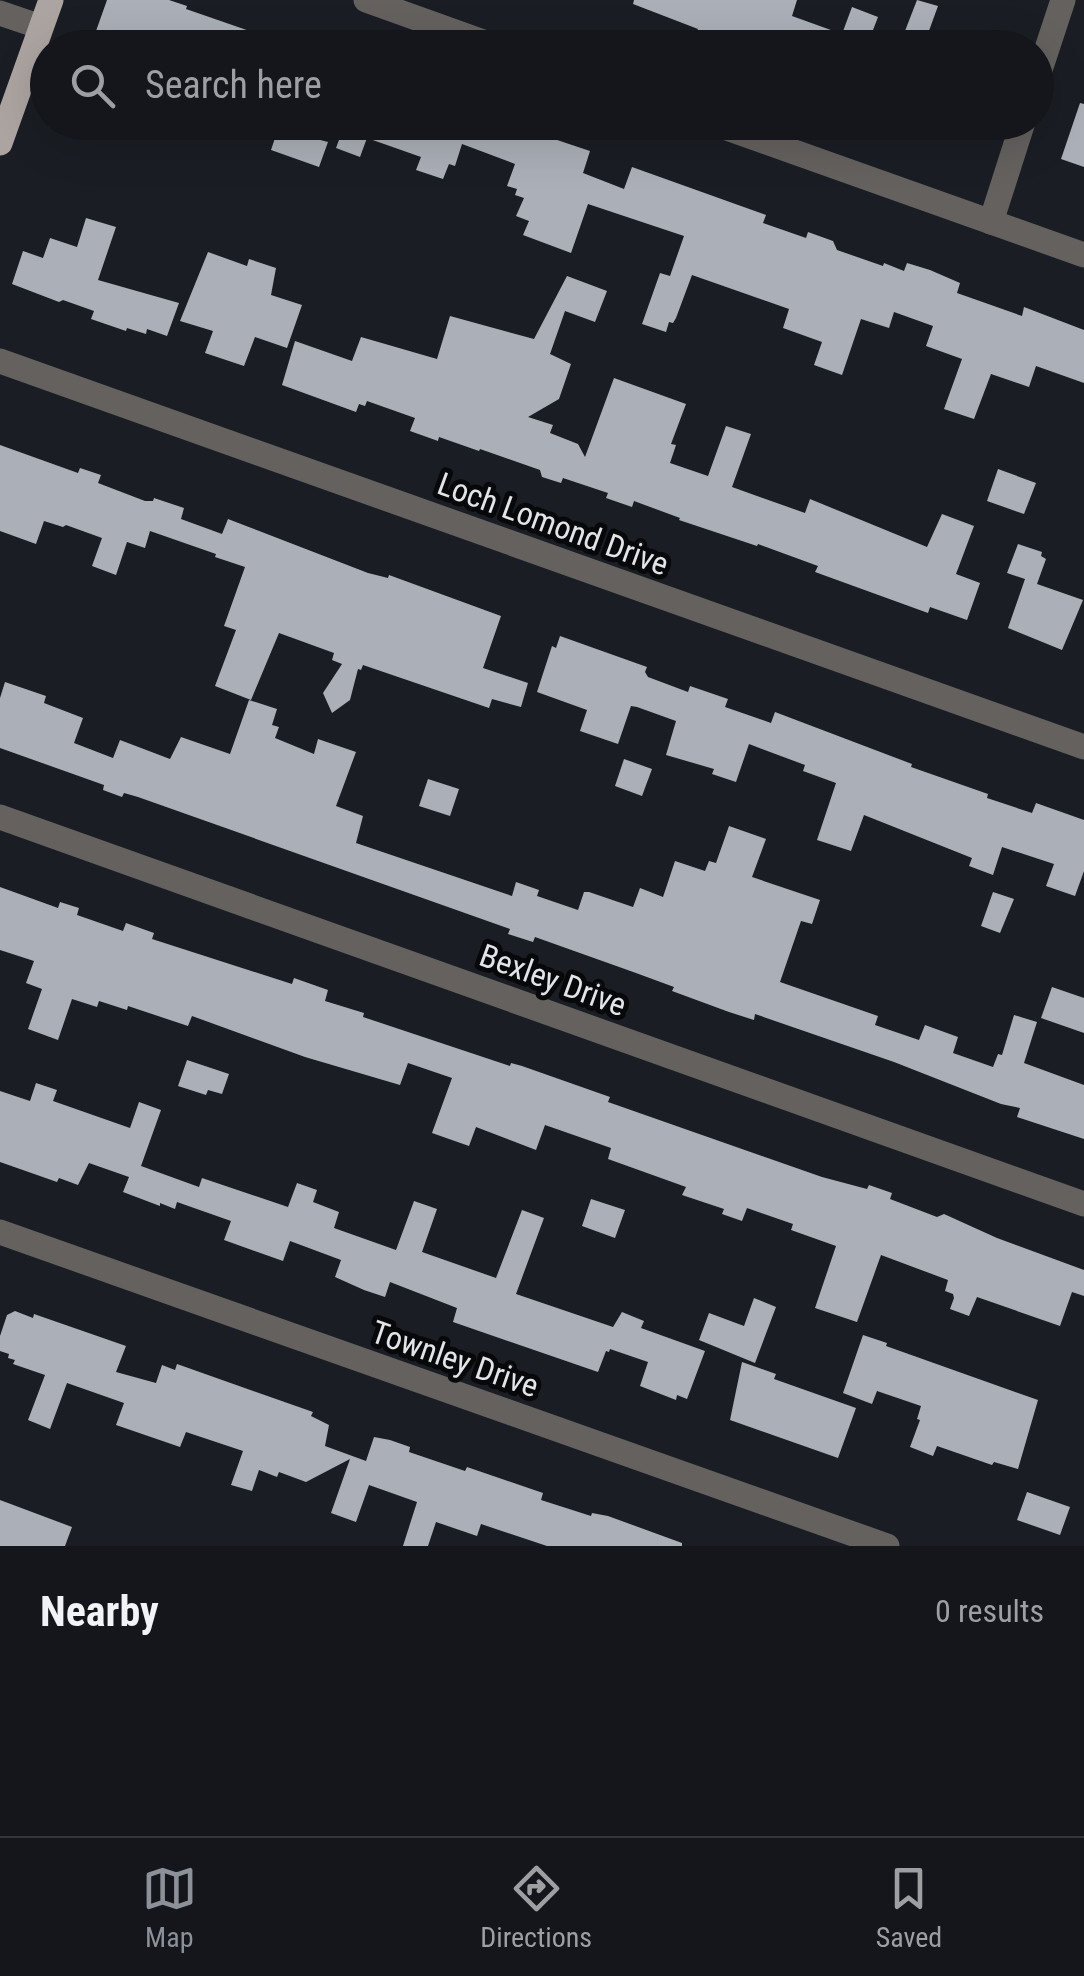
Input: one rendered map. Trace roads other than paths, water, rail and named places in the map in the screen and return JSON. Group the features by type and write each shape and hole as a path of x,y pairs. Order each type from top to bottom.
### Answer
{"main road":[{"path":"40,30 51,0"},
{"path":"0,144 30,58"}],"street":[{"path":"366,0 450,30"},
{"path":"1053,30 1063,0"},
{"path":"0,13 41,27"},
{"path":"760,140 1084,255"},
{"path":"990,222 1017,140"},
{"name":"Loch Lomond Drive","path":"0,361 1084,747"},
{"name":"Bexley Drive","path":"0,817 1084,1204"},
{"name":"Townley Drive","path":"0,1232 888,1546"}]}
